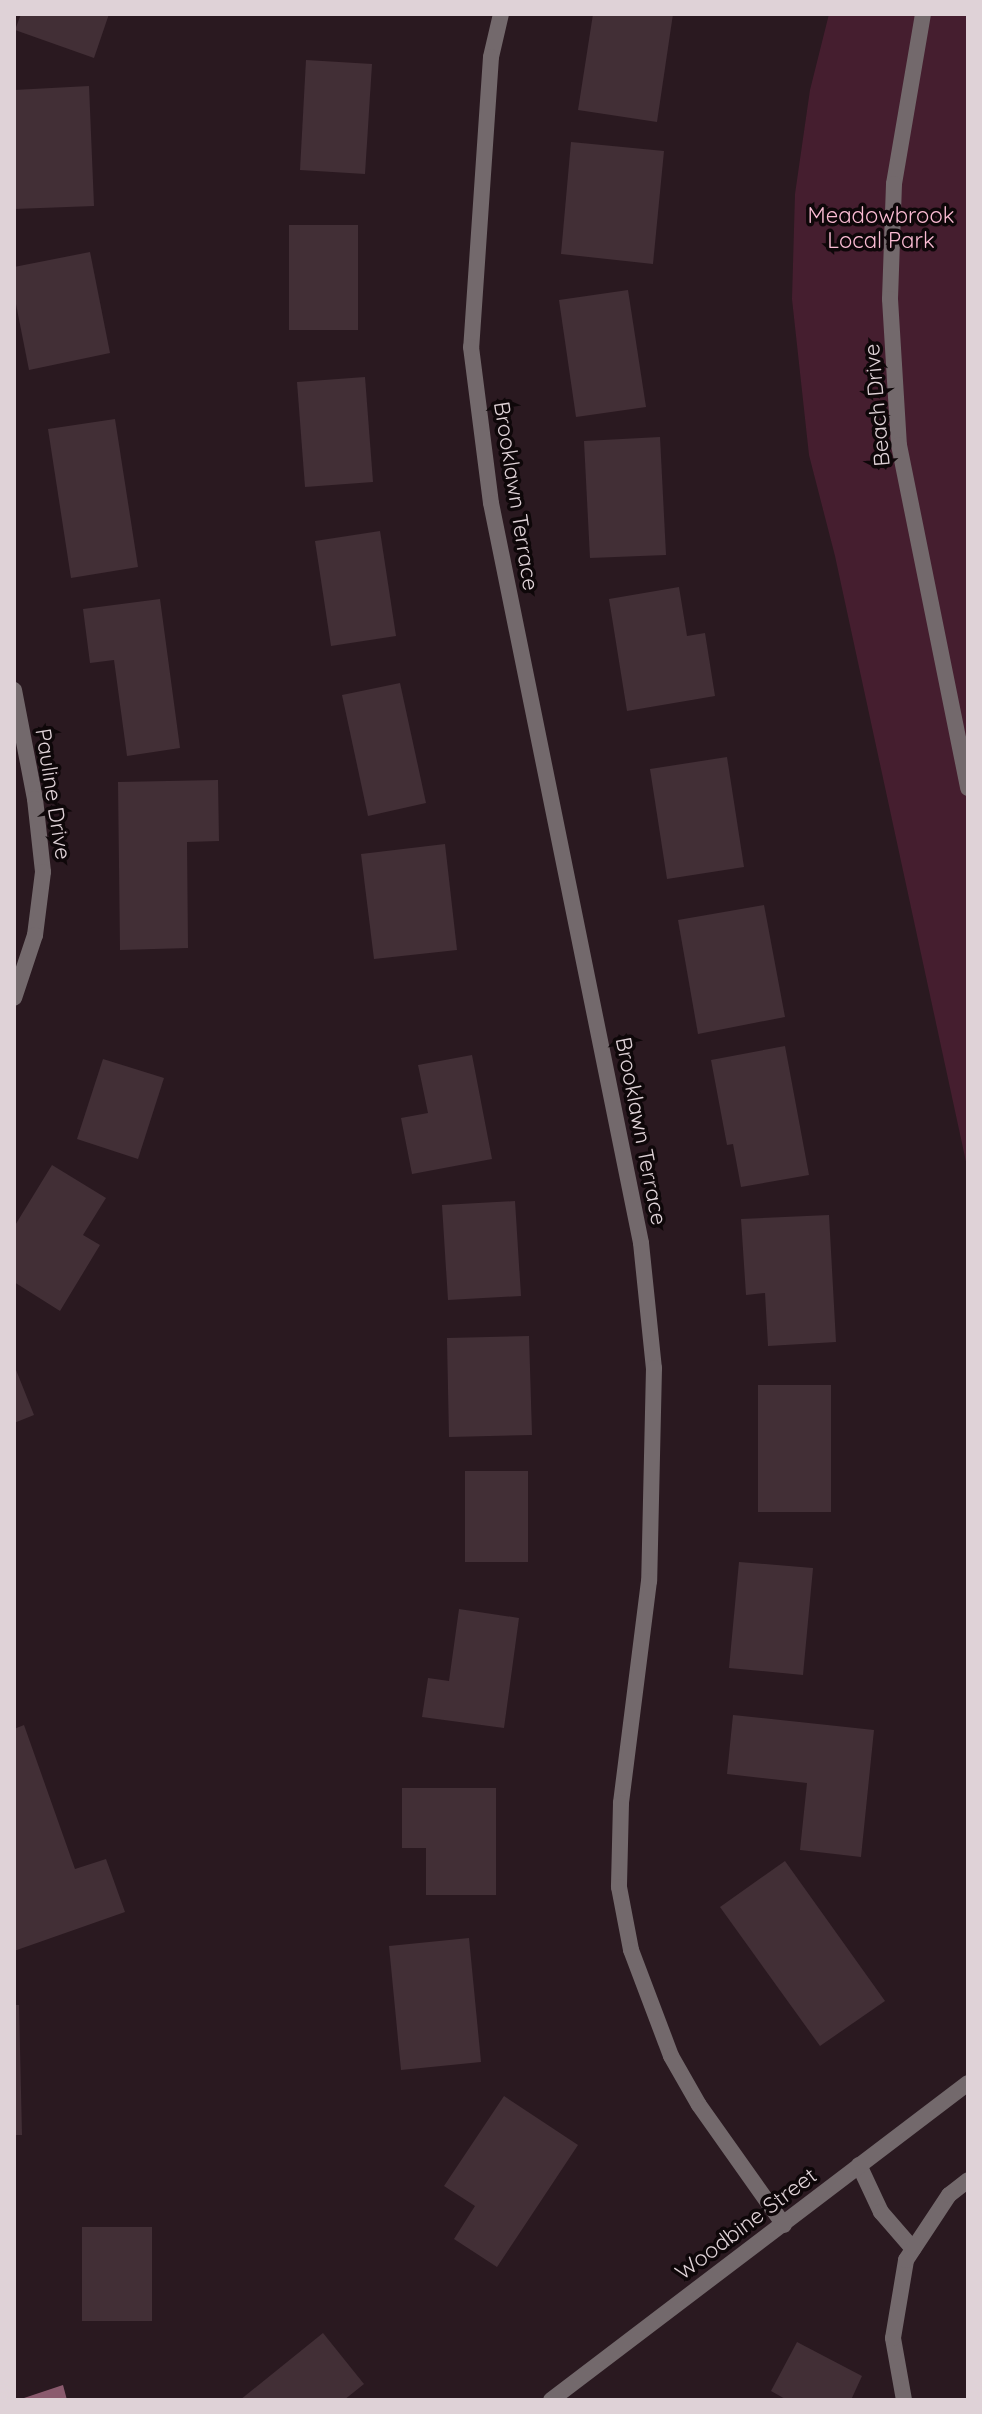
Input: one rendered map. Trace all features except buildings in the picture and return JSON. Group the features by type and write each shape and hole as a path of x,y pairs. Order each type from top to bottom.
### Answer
{"street":[{"name":"Brooklawn Terrace","path":"501,14 491,57 471,347 491,503 641,1243 654,1368 649,1581 621,1803 619,1887 631,1950 671,2056 699,2105 784,2225"},
{"name":"Beach Drive","path":"923,14 894,184 890,299 899,445 968,788"},
{"name":"Pauline Drive","path":"14,690 35,799 43,872 35,935 14,998"},
{"name":"Woodbine Street","path":"551,2400 968,2083"},
{"path":"859,2165 881,2212 913,2249"},
{"path":"904,2400 893,2338 906,2260 949,2195 968,2180"}],"green space":[{"name":"Meadowbrook Local Park","path":"829,14 968,14 968,1171 835,556 809,455 792,299 795,194 810,90"}],"shaded area":[{"path":"63,2385 67,2400 18,2400"}]}
